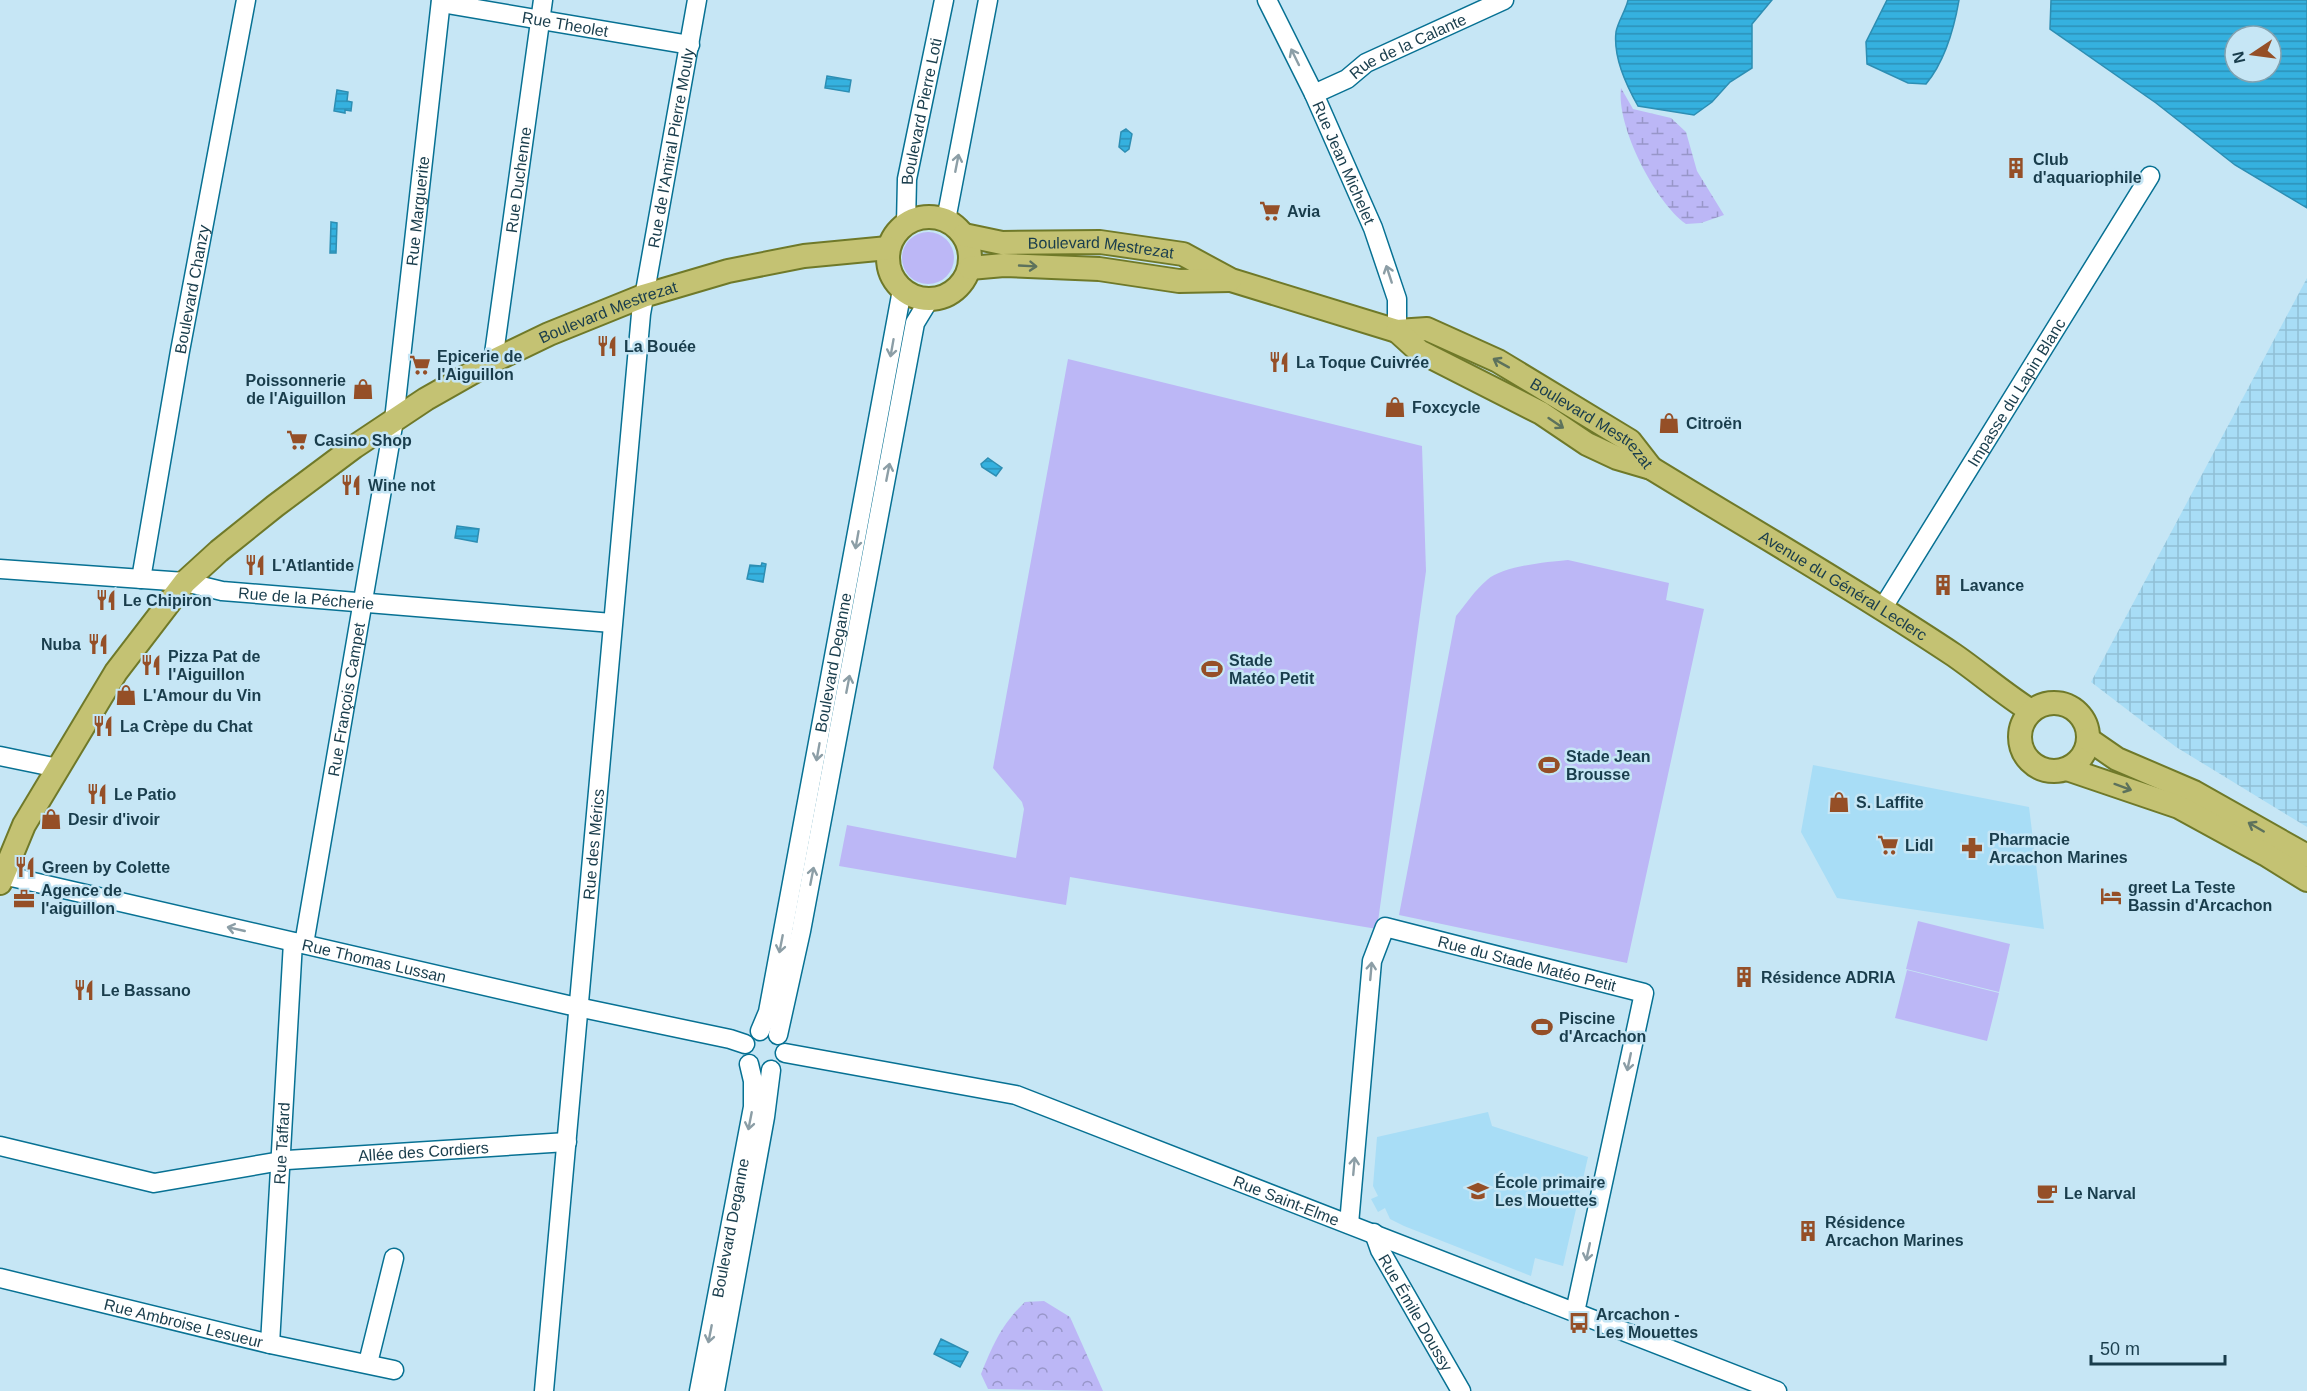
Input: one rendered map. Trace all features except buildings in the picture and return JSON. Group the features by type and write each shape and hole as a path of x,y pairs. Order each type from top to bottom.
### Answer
{"main road":[{"path":"925,217 946,220 964,235 969,246 969,268 959,287 951,294 928,300 915,297 902,290 895,282 890,272 888,248 898,230 906,224 925,217"},
{"name":"Boulevard Mestrezat","path":"964,235 1002,243 1101,242 1183,254 1231,280 1397,331 1419,351 1541,413 1587,444 1617,458 1651,468"},
{"name":"Boulevard Mestrezat","path":"2,879 24,825 116,672 185,582 275,506 394,420 493,361 549,334 643,296 760,264 804,256 888,248"},
{"name":"Boulevard Mestrezat","path":"969,268 1004,265 1099,269 1179,281 1231,280"},
{"name":"Avenue du Général Leclerc","path":"1651,468 1882,609 1956,657 2004,694 2031,711"},
{"path":"2052,703 2064,705 2082,717 2088,739 2082,757 2067,769 2056,772 2044,770 2026,758 2022,749 2020,729 2031,711 2041,705 2052,703"},
{"path":"2088,739 2117,759 2194,792 2307,856"},
{"path":"2067,769 2180,807 2307,880"}],"street":[{"name":"Boulevard Chanzy","path":"141,579 180,351 246,0"},
{"name":"Rue Duchenne","path":"493,361 543,0"},
{"name":"Rue de l'Amiral Pierre Mouly","path":"643,296 697,0"},
{"name":"Boulevard Pierre Loti","path":"906,224 907,179 944,0"},
{"path":"946,220 988,0"},
{"name":"Rue Jean Michelet","path":"1267,0 1314,94 1373,228 1397,299 1397,331"},
{"name":"Rue de la Calante","path":"1314,94 1347,79 1366,63 1504,0"},
{"name":"Rue Theolet","path":"441,1 690,45"},
{"name":"Rue Marguerite","path":"394,420 441,1"},
{"name":"Impasse du Lapin Blanc","path":"1882,609 2151,176"},
{"name":"Boulevard Deganne","path":"759,1031 768,1012 795,875 902,290"},
{"name":"Rue des Mérics","path":"544,1391 643,296"},
{"name":"Boulevard Deganne","path":"778,1035 805,910 915,323 928,300"},
{"name":"Rue François Campet","path":"299,943 364,603 394,420"},
{"name":"Rue de la Pécherie","path":"0,569 185,582 222,591 612,623"},
{"path":"0,756 58,768"},
{"name":"Rue Thomas Lussan","path":"2,879 299,943 745,1044"},
{"name":"Rue du Stade Matéo Petit","path":"1349,1224 1372,961 1385,927 1644,993 1575,1312"},
{"name":"Rue Taffard","path":"270,1344 280,1162 299,943"},
{"path":"759,1031 778,1035 785,1053 779,1065 771,1070 760,1071 749,1064 744,1051 748,1038 759,1031"},
{"name":"Rue Saint-Elme","path":"785,1053 1017,1095 1777,1391"},
{"name":"Boulevard Deganne","path":"699,1391 753,1107 753,1081 749,1064"},
{"name":"Boulevard Deganne","path":"715,1391 767,1108 771,1070"},
{"name":"Allée des Cordiers","path":"0,1146 154,1183 280,1162 567,1142"},
{"name":"Rue Émile Doussy","path":"1374,1233 1380,1250 1461,1391"},
{"path":"368,1363 394,1258"},
{"name":"Rue Ambroise Lesueur","path":"0,1278 270,1344 394,1370"}],"shaded area":[{"path":"2307,278 2307,827 2176,747 2091,682"},
{"path":"1813,765 2029,807 2044,929 1837,898 1801,832"},
{"name":"École primaire Les Mouettes","path":"1488,1112 1492,1126 1588,1157 1563,1266 1535,1258 1531,1276 1404,1226 1390,1219 1385,1208 1378,1212 1371,1199 1378,1196 1373,1186 1377,1137"}],"green space":[{"path":"1621,88 1633,109 1671,118 1686,132 1697,171 1724,215 1701,223 1686,224 1662,199 1650,181 1631,142 1621,104"},
{"path":"928,232 938,234 946,240 952,248 954,258 952,268 946,276 938,282 928,284 918,282 910,276 904,268 902,258 904,248 910,240 918,234"},
{"name":"Stade Matéo Petit","path":"1068,359 1422,446 1426,571 1377,929 1070,877 1066,905 839,866 847,825 1016,858 1024,809 1022,802 993,768"},
{"name":"Stade Jean Brousse","path":"1568,560 1669,583 1666,600 1704,609 1627,963 1399,915 1456,616 1478,588 1494,575 1525,566"},
{"path":"1918,921 2010,944 1999,992 1906,969"},
{"path":"1907,970 1999,993 1987,1041 1895,1018"},
{"path":"1044,1301 1070,1317 1103,1391 988,1389 981,1374 1004,1327 1025,1302"}],"water":[{"path":"1628,0 1772,0 1752,24 1752,68 1730,82 1712,102 1694,115 1638,106 1625,80 1616,51 1616,32"},
{"path":"1887,0 1959,0 1948,44 1926,84 1908,83 1867,64 1866,42"},
{"path":"2051,0 2307,0 2307,208 2235,165 2156,103 2050,29"},
{"path":"827,76 851,80 849,92 825,88"},
{"path":"337,90 348,92 347,101 352,102 351,111 345,110 345,113 334,111"},
{"path":"1126,129 1132,134 1129,149 1125,152 1119,147 1121,132"},
{"path":"331,222 337,223 336,253 330,253"},
{"path":"988,458 1002,468 996,476 982,467 981,464"},
{"path":"457,526 479,529 477,542 455,538"},
{"path":"762,563 766,564 763,582 747,579 750,565 761,566"},
{"path":"941,1339 968,1352 960,1367 934,1354"}],"place":[{"name":"Club d'aquariophile","path":"2016,168"},
{"name":"Avia","path":"1270,211"},
{"name":"La Bouée","path":"607,346"},
{"name":"La Toque Cuivrée","path":"1279,362"},
{"name":"Epicerie de l'Aiguillon","path":"420,365"},
{"name":"Poissonnerie de l'Aiguillon","path":"363,389"},
{"name":"Foxcycle","path":"1395,407"},
{"name":"Citroën","path":"1669,423"},
{"name":"Casino Shop","path":"297,440"},
{"name":"Wine not","path":"351,485"},
{"name":"L'Atlantide","path":"255,565"},
{"name":"Lavance","path":"1943,585"},
{"name":"Le Chipiron","path":"106,600"},
{"name":"Nuba","path":"98,644"},
{"name":"Pizza Pat de l'Aiguillon","path":"151,665"},
{"name":"Stade Matéo Petit","path":"1212,669"},
{"name":"L'Amour du Vin","path":"126,695"},
{"name":"La Crèpe du Chat","path":"103,726"},
{"name":"Stade Jean Brousse","path":"1549,765"},
{"name":"Le Patio","path":"97,794"},
{"name":"S. Laffite","path":"1839,802"},
{"name":"Desir d'ivoir","path":"51,819"},
{"name":"Lidl","path":"1888,845"},
{"name":"Pharmacie Arcachon Marines","path":"1972,848"},
{"name":"Green by Colette","path":"25,867"},
{"name":"greet La Teste Bassin d'Arcachon","path":"2111,896"},
{"name":"Agence de l'aiguillon","path":"24,899"},
{"name":"Résidence ADRIA","path":"1744,977"},
{"name":"Le Bassano","path":"84,990"},
{"name":"Piscine d'Arcachon","path":"1542,1027"},
{"name":"École primaire Les Mouettes","path":"1478,1191"},
{"name":"Le Narval","path":"2047,1193"},
{"name":"Résidence Arcachon Marines","path":"1808,1231"},
{"name":"Arcachon - Les Mouettes","path":"1579,1323"}]}
